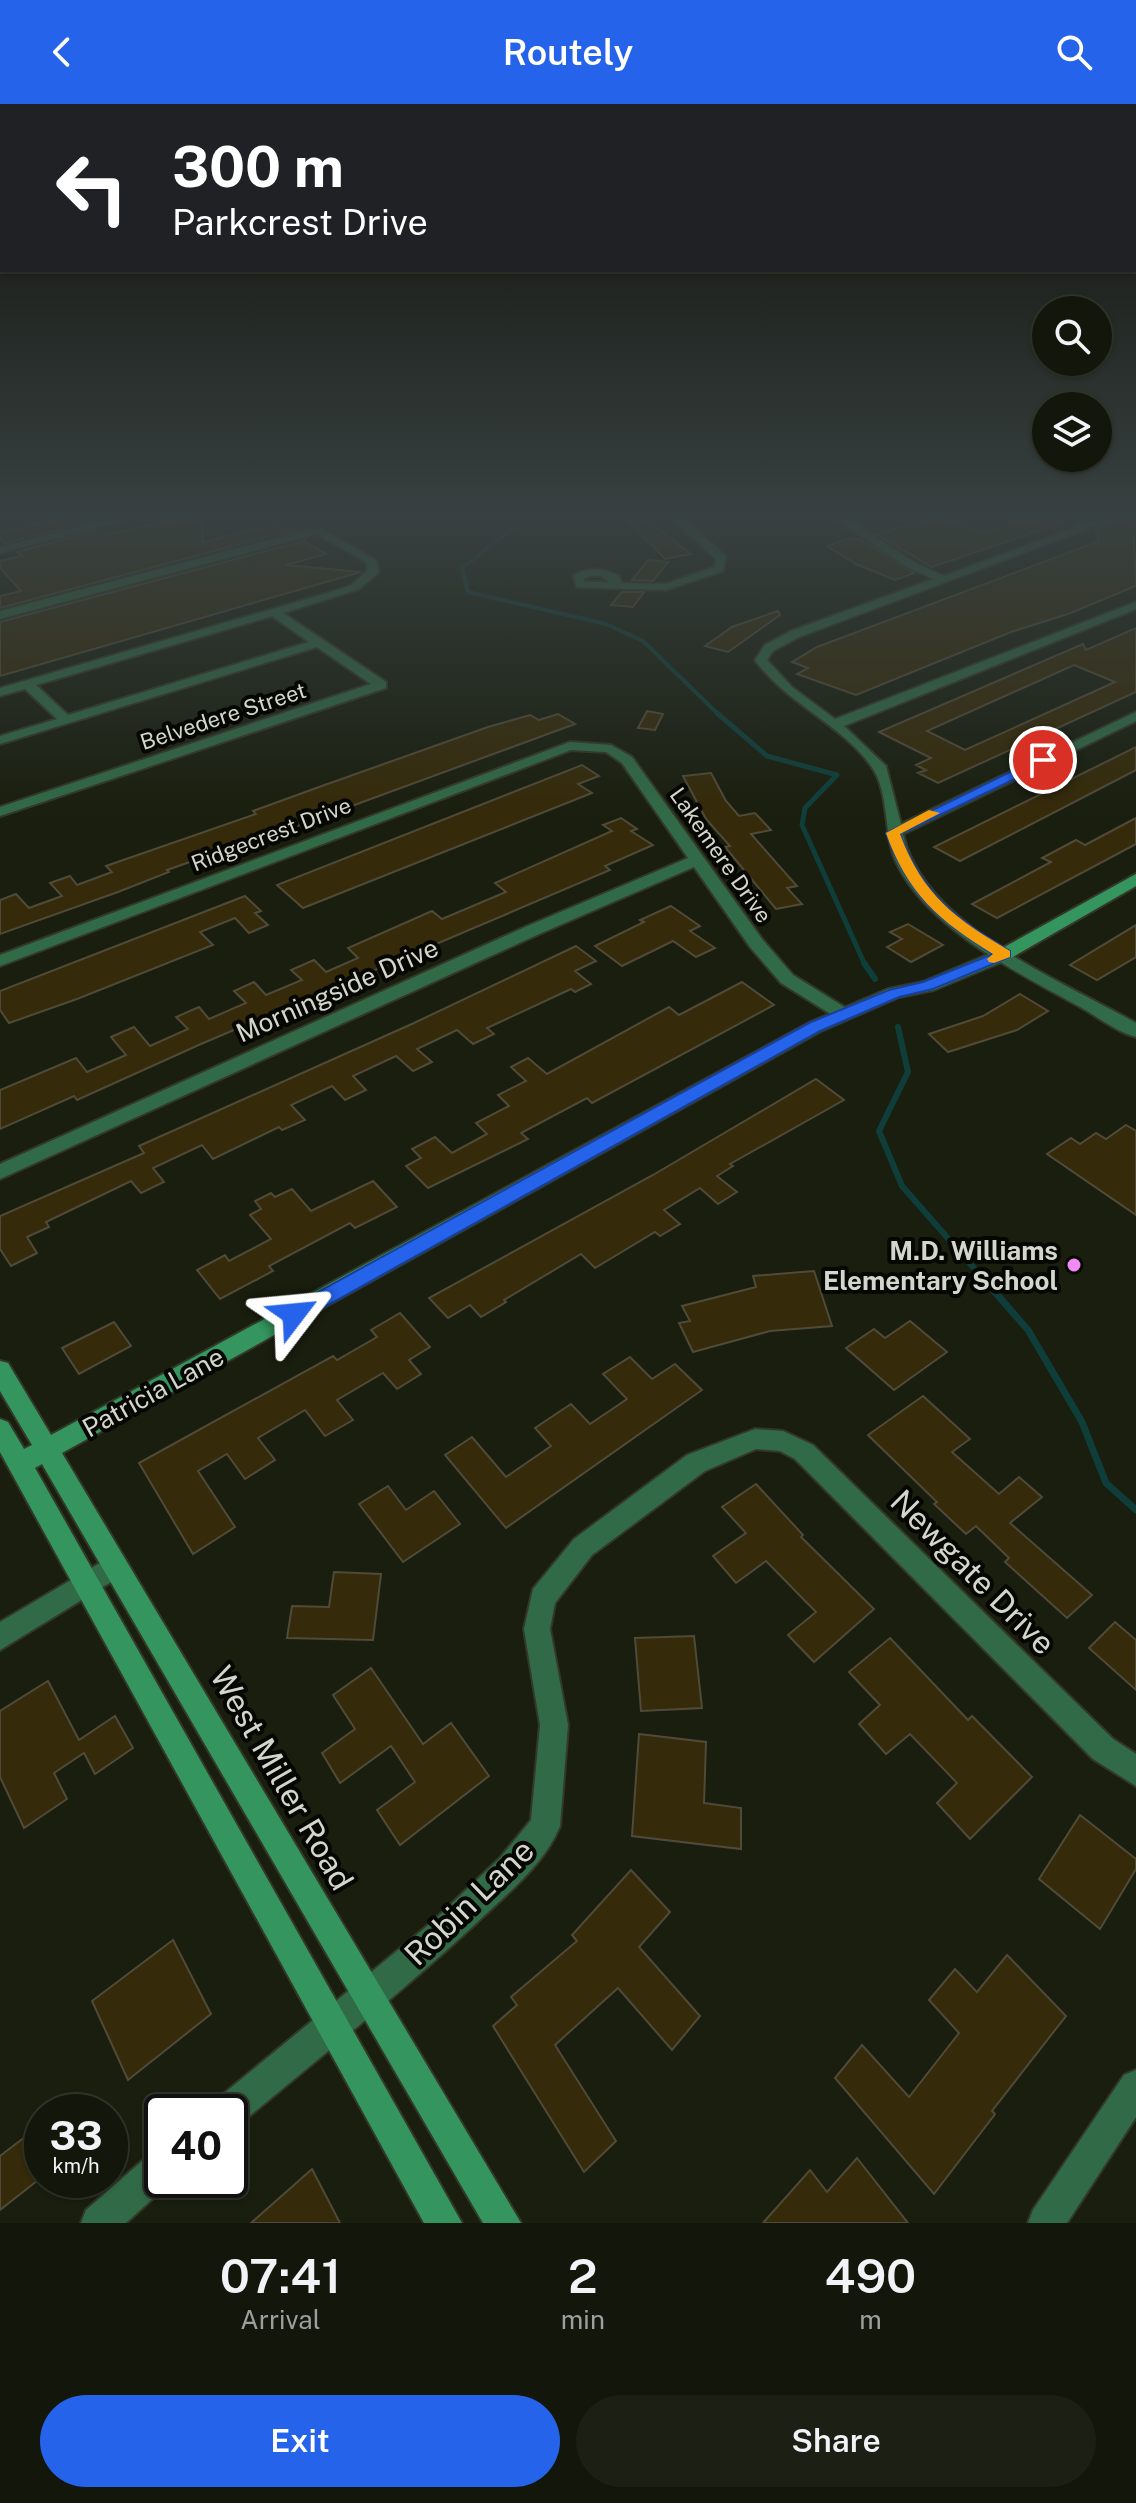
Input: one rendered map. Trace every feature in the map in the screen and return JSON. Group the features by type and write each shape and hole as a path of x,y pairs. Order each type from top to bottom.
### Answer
{"street":[{"path":"0,692 253,618"},
{"name":"Belvedere Street","path":"0,812 381,685 282,618"},
{"path":"840,618 795,634 763,654 761,660 769,671 859,745 882,769 893,833 904,863 920,890 964,930 1136,1031"},
{"path":"833,725 1103,618"},
{"path":"0,740 319,643"},
{"path":"27,684 66,720"},
{"path":"893,833 1136,716"},
{"name":"Lakemere Drive","path":"558,750 597,746 611,749 627,760 745,930 787,979 843,1014"},
{"name":"Ridgecrest Drive","path":"0,961 558,750"},
{"name":"Morningside Drive","path":"0,1172 531,931 697,860"},
{"name":"Patricia Lane","path":"20,1464 843,1014 894,993 928,986 1005,954 1136,879"},
{"name":"West Miller Road","path":"0,1370 503,2223"},
{"path":"0,1429 444,2223"},
{"name":"Newgate Drive","path":"755,1439 783,1441 804,1452 1103,1749 1136,1771"},
{"name":"Robin Lane","path":"248,2095 443,1933 500,1879 545,1826 554,1725 537,1629 542,1598 583,1547 696,1463 755,1439"},
{"path":"0,1637 115,1566"},
{"path":"1046,2223 1136,2087"},
{"path":"99,2223 144,2182"}],"building":[{"path":"15,618 202,618 0,676 0,622"},
{"path":"758,618 776,618 728,652 705,646 732,627"},
{"path":"894,618 1056,618 1011,632 856,695 797,674 808,668 792,662 817,647"},
{"path":"1136,628 1136,692 938,783 918,773 926,770 916,765 931,758 879,732 1083,644 1086,650","holes":["1074,665 1115,682 965,750 927,731"]},
{"path":"647,711 663,714 655,730 638,728"},
{"path":"558,714 575,724 232,850 230,848 167,870 169,872 118,892 0,934 0,900 16,894 29,908 62,896 50,883 70,876 77,885 112,872 106,866 256,814 253,811 319,787 488,727 530,715 539,720"},
{"path":"1136,747 1136,770 960,861 934,847"},
{"path":"582,765 599,776 578,784 592,793 303,908 277,885"},
{"path":"711,773 726,801 739,816 755,813 771,830 751,834 797,886 787,888 802,904 776,909 725,847 730,846 706,819 683,776"},
{"path":"621,818 637,829 631,831 653,845 605,866 610,870 77,1100 74,1096 0,1129 0,1090 76,1058 87,1072 126,1055 111,1037 134,1027 150,1046 188,1029 176,1017 199,1007 209,1019 246,1003 234,991 254,982 266,995 302,980 291,970 314,960 326,972 358,958 348,948 432,911 442,919 506,892 495,883 612,831 603,825"},
{"path":"1136,818 1136,844 997,918 972,904 1051,862 1042,858 1076,840 1085,845"},
{"path":"245,896 261,911 255,913 268,925 249,933 235,918 200,932 213,945 77,999 9,1023 0,1010 0,991"},
{"path":"671,906 700,926 690,931 715,948 696,957 673,941 622,966 595,946 644,922 640,920"},
{"path":"908,924 943,945 911,962 887,947 902,939 890,932"},
{"path":"1136,925 1136,957 1097,980 1070,965"},
{"path":"576,946 596,961 575,971 591,984 575,992 571,989 487,1028 494,1034 473,1044 457,1030 417,1049 432,1062 413,1071 396,1056 353,1076 366,1090 345,1100 332,1086 291,1105 305,1120 282,1130 279,1127 213,1159 202,1145 153,1168 164,1182 141,1193 131,1181 46,1222 49,1227 27,1237 37,1253 11,1266 0,1249 0,1216 144,1153 139,1146 414,1023"},
{"path":"742,982 774,1005 592,1103 587,1098 521,1133 528,1139 428,1188 406,1166 421,1158 412,1149 435,1137 452,1153 487,1134 476,1123 509,1106 498,1095 526,1081 511,1067 528,1058 547,1074 669,1007 679,1015"},
{"path":"1020,994 1048,1011 1017,1030 948,1052 929,1034 983,1016"},
{"path":"816,1079 844,1100 730,1164 733,1166 717,1176 737,1192 718,1204 700,1188 664,1210 680,1224 660,1236 655,1232 595,1268 581,1254 481,1317 470,1305 448,1318 429,1298 653,1175"},
{"path":"1126,1125 1136,1131 1136,1215 1047,1154 1071,1138 1080,1144 1096,1133 1106,1139"},
{"path":"373,1181 397,1207 355,1228 350,1223 269,1266 273,1271 220,1299 197,1270 225,1255 229,1261 271,1239 250,1215 261,1209 255,1201 271,1193 275,1197 292,1189 311,1211"},
{"path":"814,1271 832,1326 770,1331 693,1352 679,1323 690,1321 682,1306 756,1287 753,1276"},
{"path":"400,1313 430,1347 409,1360 421,1374 397,1389 383,1373 337,1400 353,1420 325,1436 305,1410 258,1438 275,1460 245,1479 227,1454 198,1471 235,1527 193,1554 139,1463 333,1356 337,1360 377,1337 371,1330"},
{"path":"910,1321 947,1352 894,1390 846,1348 874,1329 885,1338"},
{"path":"114,1322 131,1346 79,1374 62,1348"},
{"path":"630,1357 652,1379 675,1364 702,1390 506,1528 445,1455 472,1437 506,1477 551,1446 535,1428 571,1404 590,1424 627,1399 603,1374"},
{"path":"923,1396 970,1439 952,1452 999,1494 1019,1477 1042,1497 1010,1523 1092,1595 1067,1618 1005,1562 1009,1558 976,1526 966,1534 868,1435"},
{"path":"756,1484 803,1535 801,1537 874,1609 814,1662 788,1635 816,1612 766,1561 736,1583 713,1556 746,1533 722,1507"},
{"path":"388,1486 406,1510 434,1491 460,1524 403,1562 359,1504"},
{"path":"334,1572 381,1574 373,1640 287,1638 292,1606 329,1607"},
{"path":"1115,1622 1136,1640 1136,1690 1089,1648"},
{"path":"694,1636 702,1708 641,1711 635,1638"},
{"path":"890,1638 968,1720 972,1716 1032,1777 970,1839 937,1803 957,1783 910,1734 886,1754 859,1724 880,1705 849,1672"},
{"path":"371,1668 423,1744 451,1723 489,1776 400,1845 377,1810 415,1782 391,1746 340,1783 322,1753 355,1729 333,1695"},
{"path":"48,1681 79,1740 115,1716 133,1748 95,1774 84,1753 54,1773 67,1799 24,1828 0,1777 0,1711"},
{"path":"639,1734 706,1742 704,1803 741,1808 741,1849 632,1836"},
{"path":"1080,1815 1136,1859 1136,1869 1100,1929 1039,1879"},
{"path":"631,1870 670,1912 639,1947 700,2016 672,2050 618,1988 555,2045 616,2141 584,2172 493,2026 517,2005 511,1997 577,1941 572,1935"},
{"path":"173,1940 211,2014 128,2080 92,2001"},
{"path":"1007,1955 1066,2016 992,2111 995,2114 934,2194 835,2078 862,2045 909,2097 959,2033 929,2000 955,1969 977,1992"},
{"path":"24,2138 24,2191 0,2210 0,2156"},
{"path":"857,2158 908,2223 763,2223 810,2170 827,2192"},
{"path":"312,2169 340,2223 251,2223"}],"waterway":[{"path":"580,618 606,624 643,641 719,715"},
{"path":"717,713 767,756 837,775 805,808 802,825 864,963"},
{"path":"864,963 875,979"},
{"path":"898,1027 908,1072 879,1131 902,1186 989,1285"},
{"path":"987,1283 1028,1330 1082,1422 1106,1483 1136,1510"}],"slow traffic":[{"path":"933,813 893,833 904,863 920,890 964,930 1005,954 994,959"}],"place":[{"name":"M.D. Williams Elementary School","path":"1074,1265"}],"route":[{"path":"294,1314 815,1027 894,993 928,986 1005,954 964,930 920,890 904,863 893,833 1043,760"}]}
